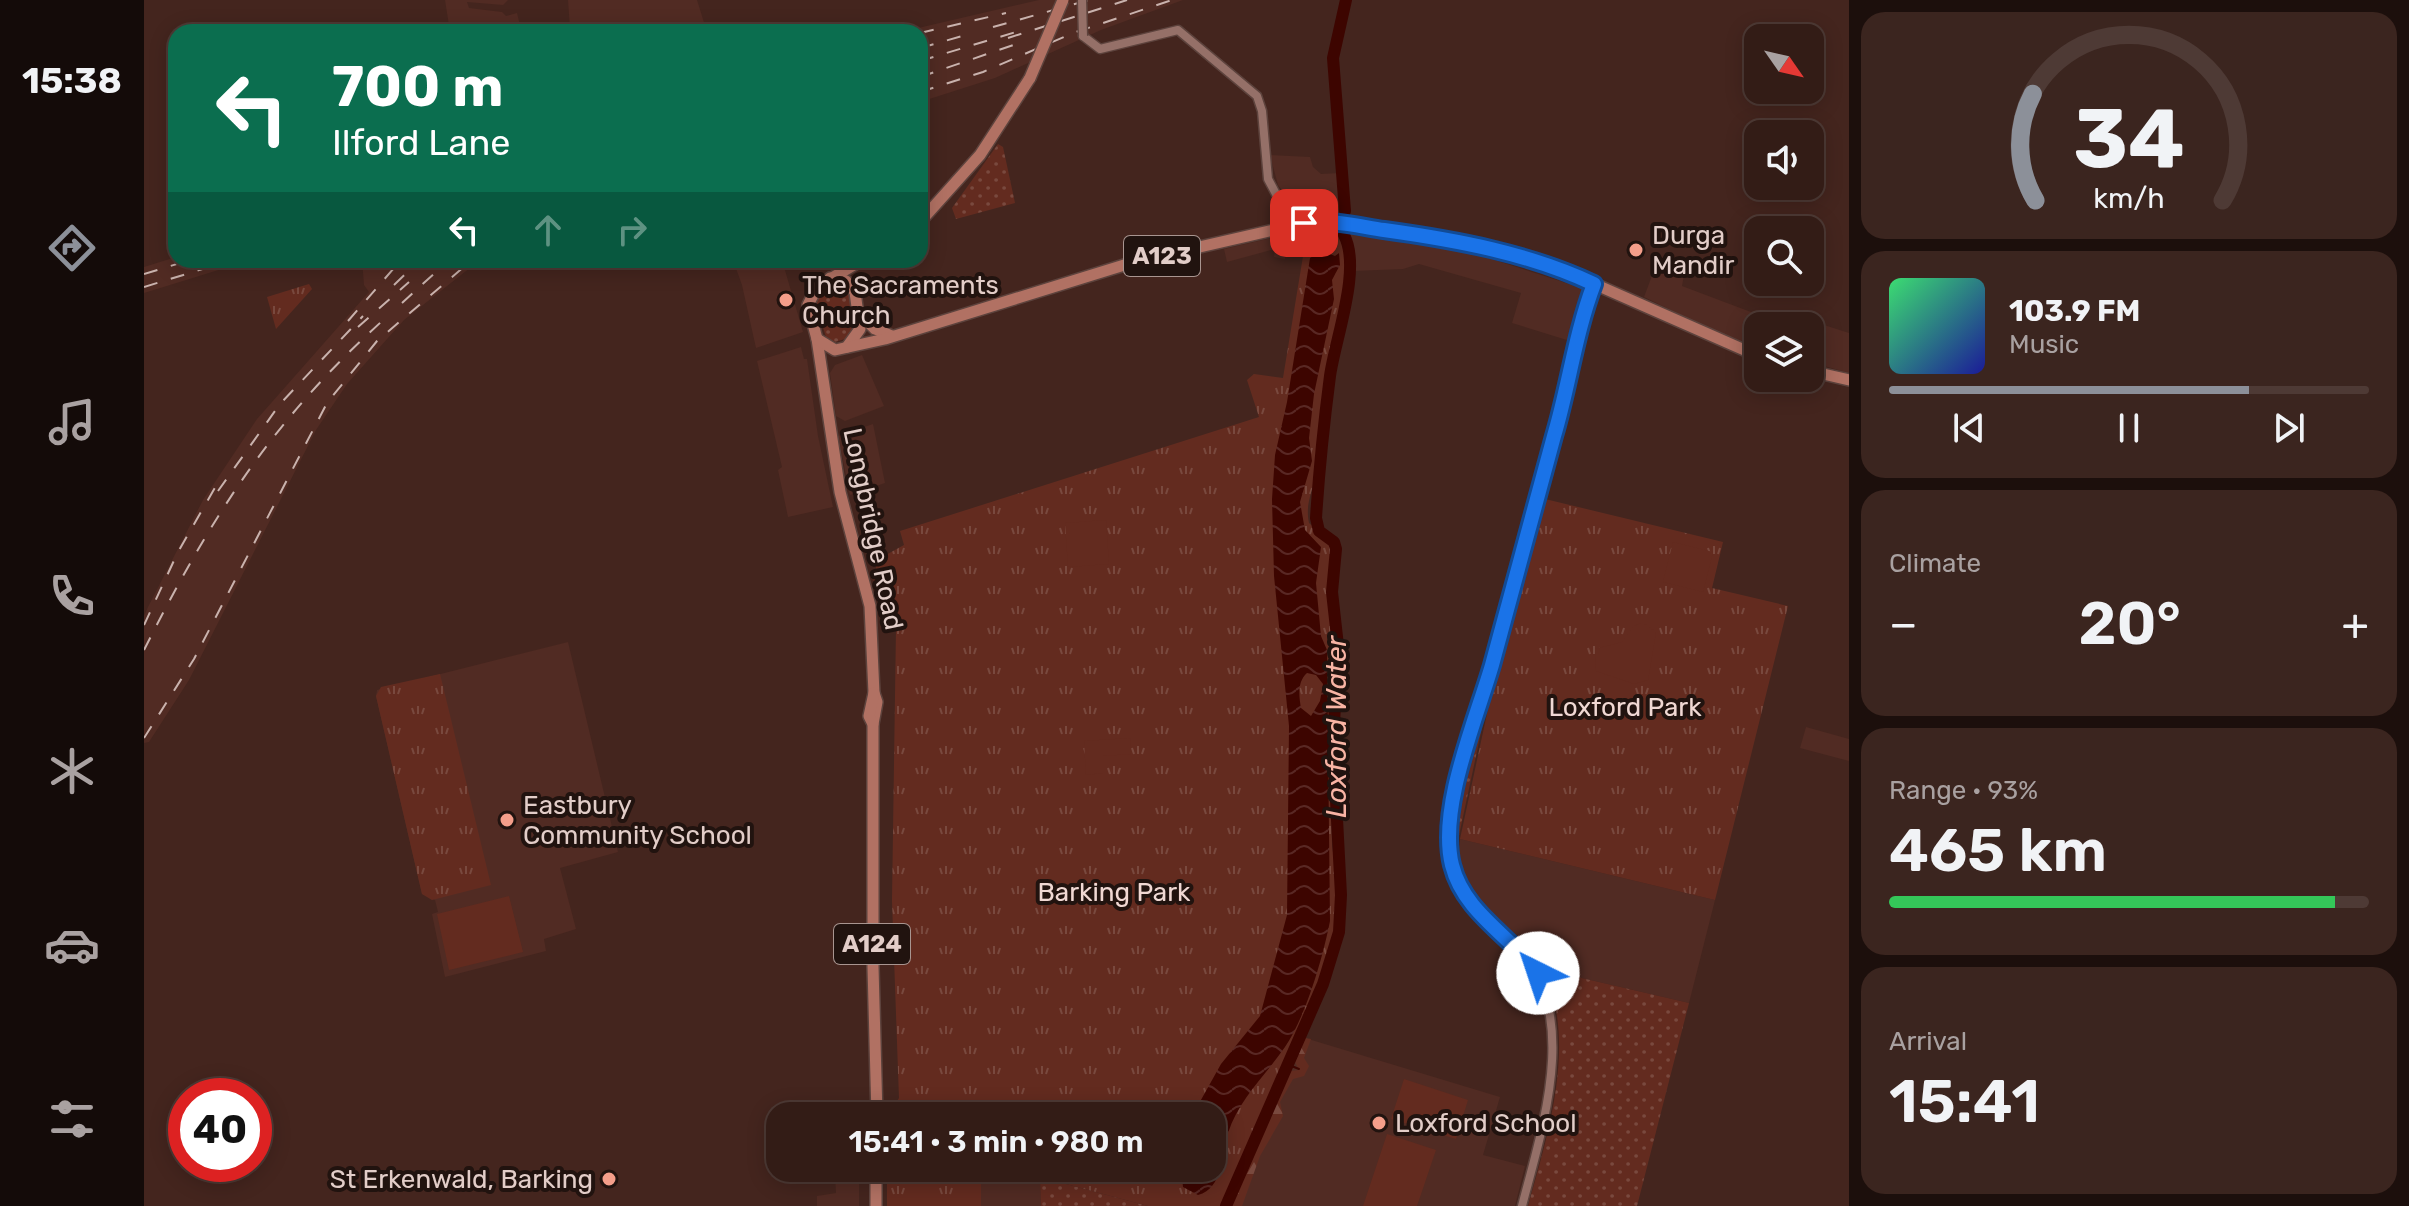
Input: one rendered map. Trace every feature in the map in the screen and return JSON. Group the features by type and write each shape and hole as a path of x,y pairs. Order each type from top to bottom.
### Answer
{"main road":[{"path":"928,213 980,155 1030,78 1063,0"},
{"name":"A123","path":"842,349 904,334 1134,262 1304,223 1347,224 1506,252 1594,284 1744,350"},
{"path":"842,349 825,347 817,339 808,302 817,287 848,268"},
{"path":"821,375 824,364 859,332 856,274 859,268"},
{"path":"830,278 846,281 866,322 880,332 904,334"},
{"name":"Longbridge Road","path":"817,339 840,492 870,606 877,702 873,724 877,1102"},
{"path":"1824,374 1849,380"},
{"path":"876,1182 876,1206"}],"street":[{"path":"1082,0 1083,36 1100,49 1178,30 1252,89 1260,101 1268,179 1276,194 1304,223"},
{"path":"1522,1206 1548,1091 1548,1003 1530,963 1462,891 1452,864 1450,845 1466,742 1507,612 1561,411 1580,325 1594,284"}],"shaded area":[{"path":"445,0 508,0 503,5 467,2 469,8 502,12 506,16 517,13 520,24 449,24"},
{"path":"568,0 697,0 704,24 570,24"},
{"path":"1039,0 1183,0 1101,30 995,78 928,99 928,26"},
{"path":"1270,155 1310,157 1313,167 1321,174 1340,173 1339,217 1308,211 1291,202 1278,185"},
{"path":"1350,229 1476,254 1585,289 1570,341 1512,323 1521,293 1419,264 1403,269 1353,271"},
{"path":"1284,235 1285,259 1274,257 1275,249 1227,262 1224,249"},
{"path":"168,260 168,268 225,268 144,293 144,267"},
{"path":"1656,265 1684,275 1682,286 1751,312 1744,312 1744,342 1710,329 1644,297"},
{"path":"363,268 470,268 404,320 347,384 316,430 189,680 149,742 144,743 144,616 148,607 203,500 257,419 369,292 364,285"},
{"path":"736,268 784,268 803,332 756,348"},
{"path":"1824,325 1849,333 1849,373 1824,366"},
{"path":"801,347 804,359 807,359 818,436 833,507 788,517 778,470 782,467 757,361"},
{"path":"862,355 884,406 845,421 836,416 830,373 835,365"},
{"path":"873,424 885,483 850,495 838,436"},
{"name":"Eastbury Community School","path":"568,642 618,852 560,868 576,929 544,939 546,951 445,977 432,914 438,912 435,900 422,894 377,690"},
{"path":"1806,727 1849,739 1849,761 1800,748"},
{"path":"1460,839 1715,900 1689,1003 1543,969 1539,953 1532,953 1472,893 1458,859"},
{"name":"Loxford School","path":"1305,1038 1500,1097 1483,1155 1525,1166 1515,1206 1229,1206"},
{"path":"835,1182 859,1182 859,1206 817,1206 817,1196 836,1193"},
{"path":"887,1182 1040,1182 1041,1206 887,1206"}],"green space":[{"path":"998,144 1003,147 1015,203 956,219 952,208"},
{"name":"Barking Park","path":"1307,232 1337,232 1346,264 1342,302 1326,376 1318,463 1308,510 1309,523 1334,545 1328,577 1334,651 1330,766 1332,845 1339,899 1336,942 1288,1062 1224,1206 1148,1206 1059,1182 1226,1182 1226,1102 897,1102 899,1098 892,901 896,629 873,578 877,572 873,556 884,556 904,545 900,531 1259,417 1247,380 1254,374 1283,378"},
{"path":"309,284 312,289 276,329 267,297"},
{"path":"837,285 850,296 854,323 848,338 835,342 826,337 815,301 826,287"},
{"name":"Loxford Park","path":"1545,499 1723,542 1712,588 1788,606 1715,900 1460,839 1493,686"},
{"path":"1106,520 1109,564 1068,567 1065,523"},
{"path":"1673,542 1713,552 1703,592 1663,582"},
{"path":"1642,622 1656,632 1648,680 1634,684 1596,671 1595,649 1622,642 1633,627"},
{"path":"440,674 491,885 432,900 422,894 376,696 381,687"},
{"path":"1492,681 1458,840 1455,839 1477,725"},
{"path":"1130,738 1131,754 1103,756 1103,773 1086,775 1084,741"},
{"path":"509,896 523,952 449,970 437,914"},
{"path":"1543,969 1689,1003 1637,1206 1528,1206 1551,1118 1559,1057 1553,997"},
{"path":"1305,1038 1311,1039 1304,1058 1309,1066 1304,1076 1293,1079 1280,1102 1283,1116 1260,1156 1242,1206 1229,1206 1291,1071 1299,1070 1295,1062"},
{"path":"1404,1079 1468,1100 1456,1139 1391,1119"},
{"path":"1387,1134 1436,1150 1417,1206 1363,1206"},
{"path":"887,1182 981,1182 981,1206 887,1206"},
{"path":"1040,1182 1059,1182 1148,1206 1041,1206"}],"water":[{"path":"1322,251 1335,256 1339,253 1340,265 1332,280 1334,299 1314,394 1309,438 1312,461 1300,502 1305,530 1321,547 1316,583 1321,636 1327,650 1330,921 1307,1003 1293,1034 1239,1109 1226,1142 1226,1102 1200,1102 1221,1064 1260,1016 1287,915 1289,726 1274,576 1272,499 1275,455 1287,402 1310,258","holes":["1307,673 1316,675 1323,684 1320,701 1311,716 1301,708 1302,681"]},
{"path":"1182,1182 1215,1182 1198,1195 1183,1187"}],"waterway":[{"name":"Loxford Water","path":"1345,211 1333,58 1346,0"},
{"name":"Loxford Water","path":"1226,1206 1323,984 1339,932 1341,895 1333,743 1338,646 1332,592 1336,549 1334,542 1319,531 1316,518 1330,376 1349,285 1349,249 1344,235"},
{"path":"1289,1065 1299,1069"}],"railway":[{"path":"993,27 1089,0"},
{"path":"1008,38 1127,0"},
{"path":"928,89 983,72 1073,33 1172,0"},
{"path":"928,31 1006,13"},
{"path":"928,59 1016,32"},
{"path":"928,46 966,35"},
{"path":"928,74 1022,42"},
{"path":"144,274 168,267"},
{"path":"144,287 206,268"},
{"path":"348,321 394,268"},
{"path":"394,285 412,268"},
{"path":"402,303 440,268"},
{"path":"144,738 194,659 327,403 377,341 463,268"},
{"path":"358,327 409,282"},
{"path":"218,491 280,404 363,316"},
{"path":"144,650 193,558 246,474 307,397 381,322"},
{"path":"144,625 178,552 220,479"}],"place":[{"name":"Durga Mandir","path":"1636,250"},
{"name":"The Sacraments Church","path":"786,300"},
{"name":"Eastbury Community School","path":"507,820"},
{"name":"Loxford School","path":"1379,1123"},
{"name":"St Erkenwald, Barking","path":"609,1179"}],"route":[{"path":"1304,223 1329,221 1464,243 1558,268 1594,284 1580,325 1561,411 1507,612 1466,742 1450,845 1452,864 1462,891 1538,973"}]}
